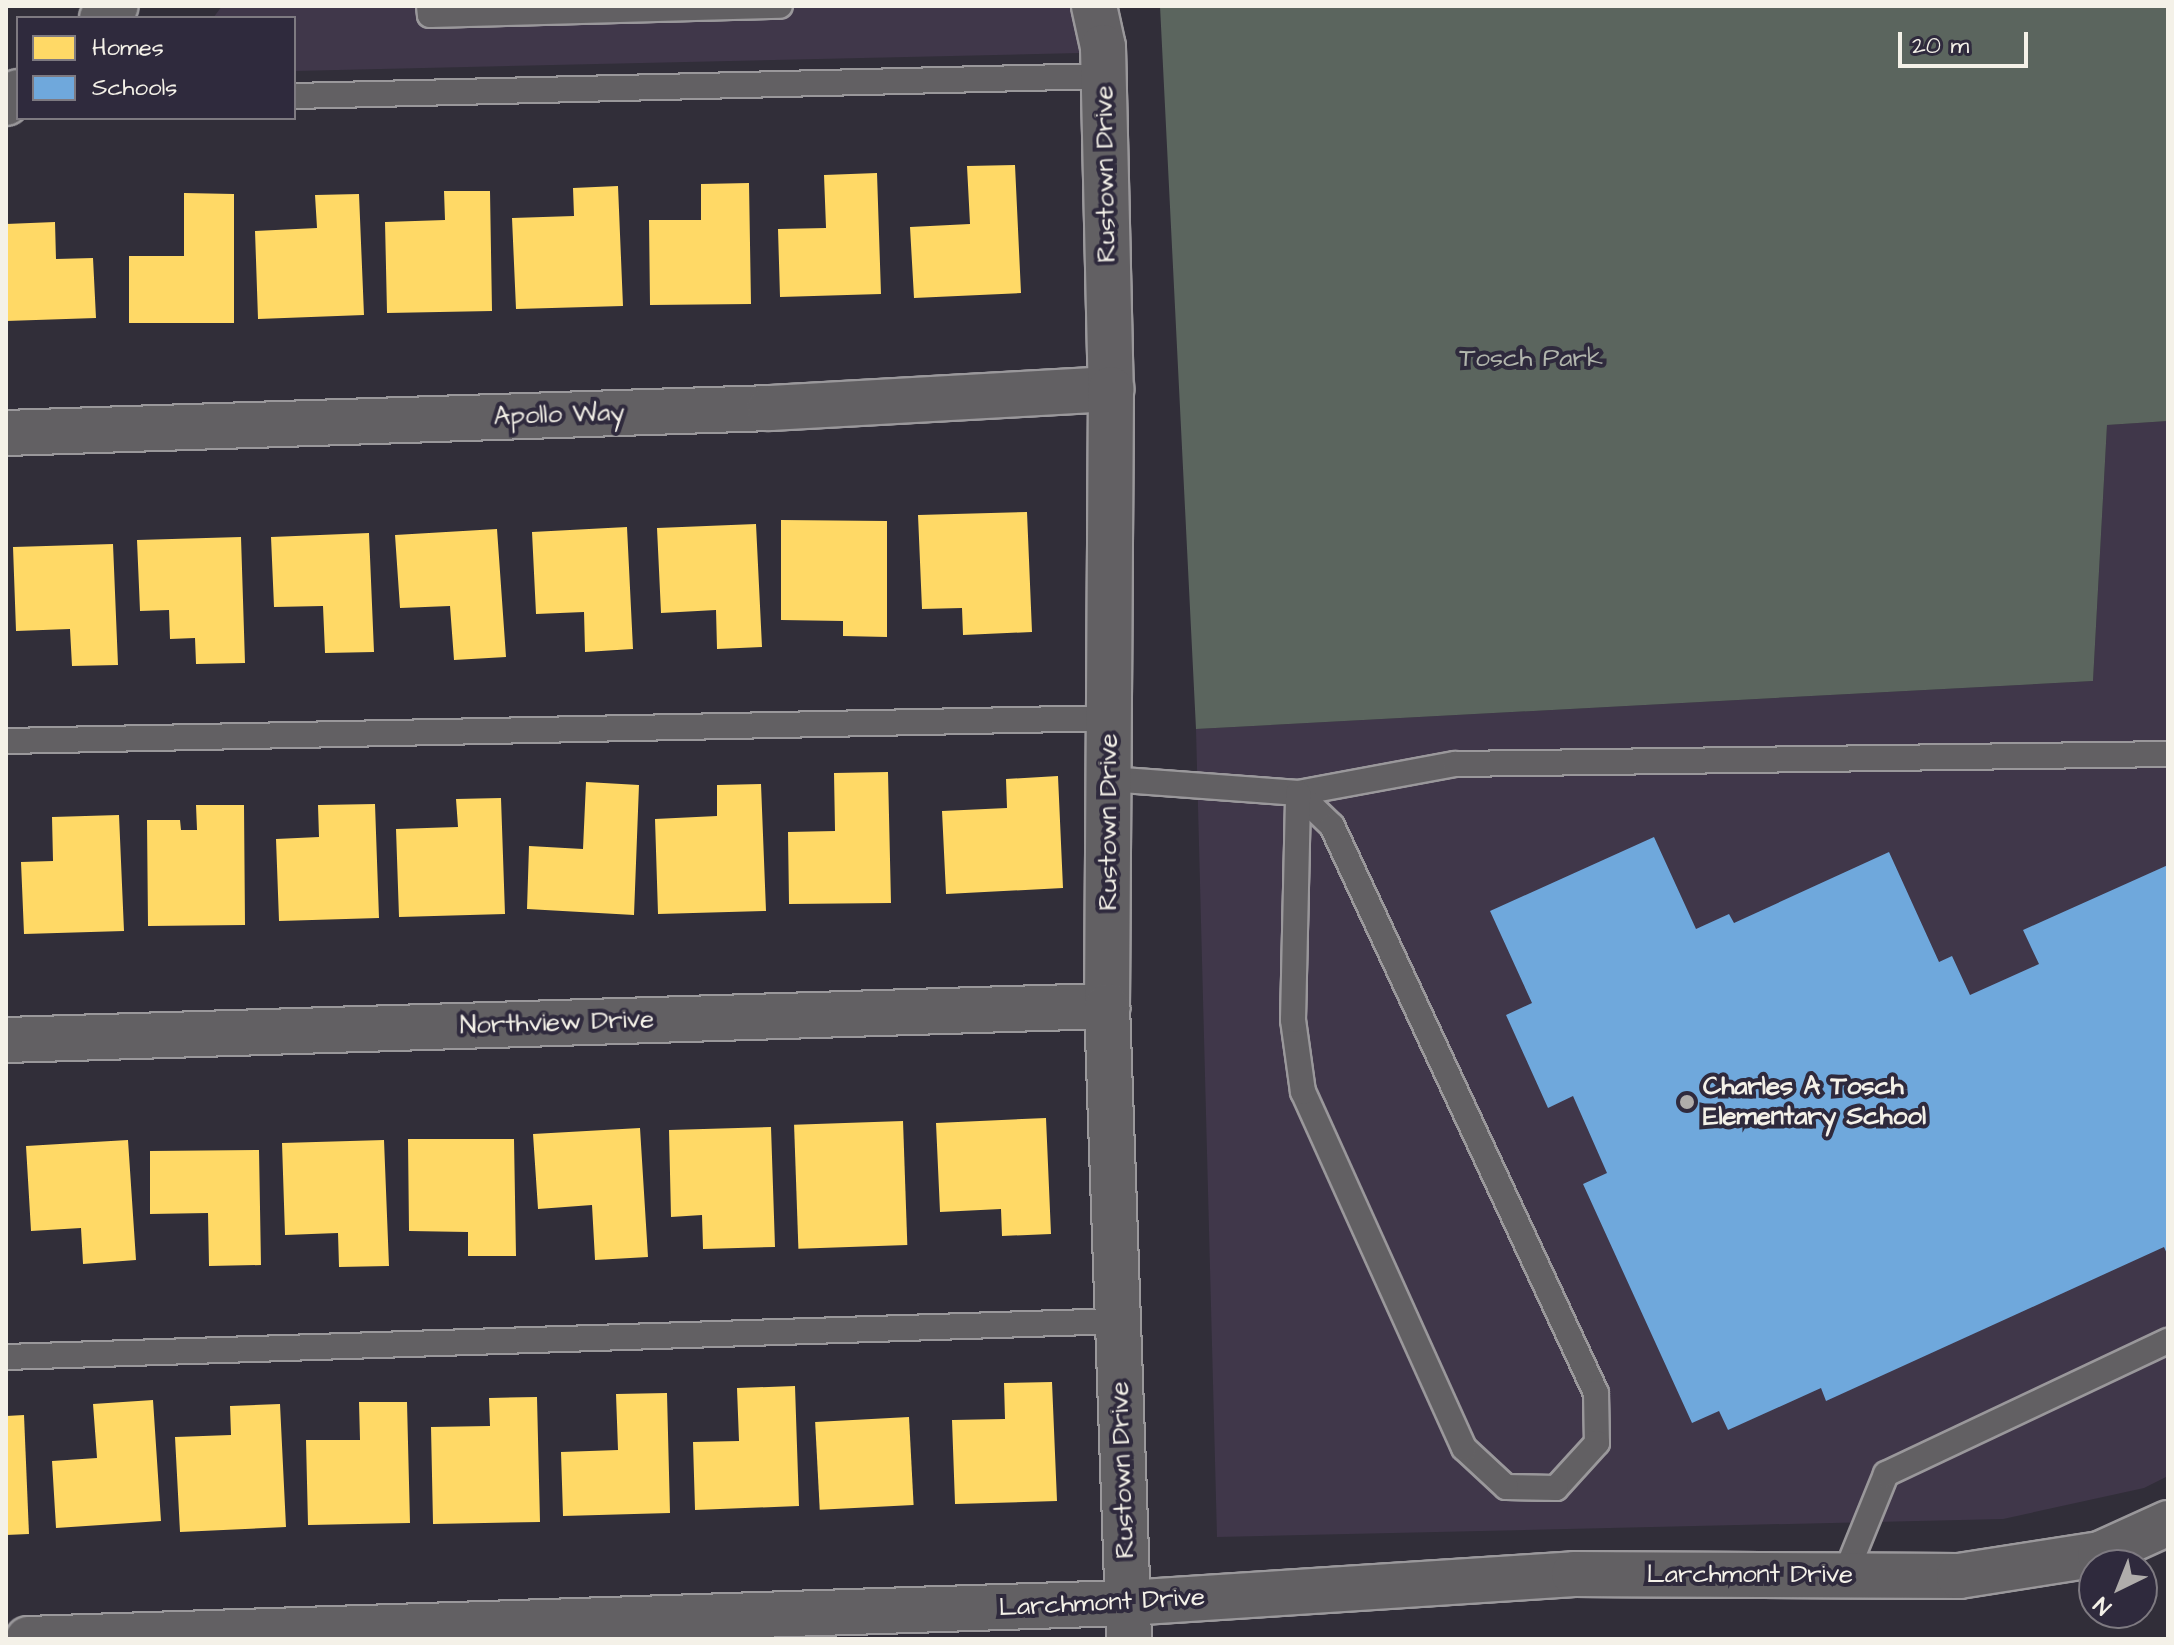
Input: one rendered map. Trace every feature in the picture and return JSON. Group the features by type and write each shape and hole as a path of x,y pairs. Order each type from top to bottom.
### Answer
{"street":[{"name":"Rustown Drive","path":"1094,6 1104,76 1111,389 1107,1006 1128,1621"},
{"name":"Apollo Way","path":"6,433 770,408 1111,389"},
{"name":"Northview Drive","path":"6,1040 1107,1006"},
{"name":"Larchmont Drive","path":"28,1639 1128,1621 1574,1574 1959,1576 2066,1562 2100,1554 2168,1523"}],"lane":[{"path":"429,6 430,15 780,6"},
{"path":"296,96 1104,76"},
{"path":"6,741 1109,718"},
{"path":"1109,779 1298,793 1455,764 2168,754"},
{"path":"1298,793 1332,826 1596,1393 1597,1443 1556,1488 1506,1487 1464,1448 1303,1092 1293,1020 1298,793"},
{"path":"6,1357 1118,1321"},
{"path":"1845,1575 1886,1474 2168,1341"}],"shaded area":[{"path":"222,6 1076,6 1080,53 296,71 296,16 214,16"},
{"name":"Charles A Tosch Elementary School","path":"2168,421 2168,1476 2144,1488 2003,1519 1217,1537 1196,729 2093,681 2107,425"}],"green space":[{"name":"Tosch Park","path":"1160,6 2168,6 2168,421 2107,425 2093,681 1196,729"}],"building: Homes":[{"path":"1015,165 1021,293 914,298 910,227 970,224 967,166"},
{"path":"877,173 881,294 780,297 778,229 826,228 824,175"},
{"path":"749,183 751,304 650,305 649,220 701,220 701,184"},
{"path":"618,186 623,306 516,309 512,218 574,216 573,188"},
{"path":"444,191 490,191 492,311 387,313 385,222 445,220"},
{"path":"184,193 234,194 234,323 129,323 129,256 184,256"},
{"path":"359,194 364,315 258,319 255,231 317,228 315,195"},
{"path":"55,222 56,259 93,258 96,318 6,321 6,224"},
{"path":"1027,512 1032,632 963,635 962,608 922,609 918,515"},
{"path":"781,520 887,521 887,637 843,636 843,621 781,620"},
{"path":"756,524 762,647 717,649 716,610 661,613 657,528"},
{"path":"627,527 633,649 585,652 584,612 536,614 532,532"},
{"path":"497,529 506,657 454,660 450,606 400,608 395,535"},
{"path":"369,533 374,652 325,653 323,606 274,607 271,537"},
{"path":"241,537 245,663 196,664 195,638 170,639 169,610 140,611 137,540"},
{"path":"113,544 118,665 72,666 70,629 16,631 13,547"},
{"path":"888,772 891,903 789,904 788,832 835,831 834,773"},
{"path":"1058,776 1063,888 946,894 942,811 1007,808 1006,779"},
{"path":"586,782 639,785 634,915 527,909 529,846 583,849"},
{"path":"761,784 766,911 658,914 655,819 717,816 717,785"},
{"path":"501,798 505,914 399,917 396,829 458,827 456,799"},
{"path":"375,804 379,918 279,921 276,839 319,837 318,805"},
{"path":"196,805 244,805 245,925 148,926 147,820 180,820 181,830 197,830"},
{"path":"119,815 124,931 24,934 21,862 53,861 52,817"},
{"path":"1046,1118 1051,1234 1002,1236 1001,1209 940,1212 936,1123"},
{"path":"903,1121 907,1245 798,1249 794,1125"},
{"path":"771,1127 775,1247 703,1249 702,1215 671,1217 669,1130"},
{"path":"640,1128 648,1257 595,1260 592,1205 538,1209 533,1134"},
{"path":"408,1139 514,1139 516,1256 468,1256 468,1232 409,1231"},
{"path":"128,1140 136,1260 83,1264 81,1228 31,1231 26,1146"},
{"path":"384,1140 389,1266 339,1267 338,1233 285,1235 282,1143"},
{"path":"259,1150 261,1265 209,1266 208,1213 150,1214 150,1151"},
{"path":"1052,1382 1057,1501 955,1504 952,1420 1005,1419 1004,1383"},
{"path":"795,1386 799,1506 695,1510 693,1442 739,1441 737,1388"},
{"path":"667,1393 670,1513 563,1516 561,1452 618,1450 616,1394"},
{"path":"537,1397 540,1522 433,1524 431,1427 490,1426 489,1398"},
{"path":"153,1400 161,1521 56,1528 52,1461 97,1458 93,1404"},
{"path":"359,1402 407,1402 410,1523 308,1525 306,1440 360,1440"},
{"path":"280,1404 286,1527 180,1532 175,1437 231,1435 230,1406"},
{"path":"24,1415 29,1534 6,1535 6,1416"},
{"path":"909,1417 914,1505 820,1510 815,1422"}],"building: Schools":[{"path":"1654,837 1696,929 1729,914 1734,923 1889,852 1939,962 1952,956 1970,995 2039,964 2023,930 2168,865 2168,1256 2164,1247 1826,1401 1821,1388 1728,1430 1719,1411 1692,1423 1583,1184 1607,1173 1573,1096 1548,1108 1506,1015 1532,1003 1490,911"}],"place":[{"name":"Charles A Tosch Elementary School","path":"1687,1102"}]}
